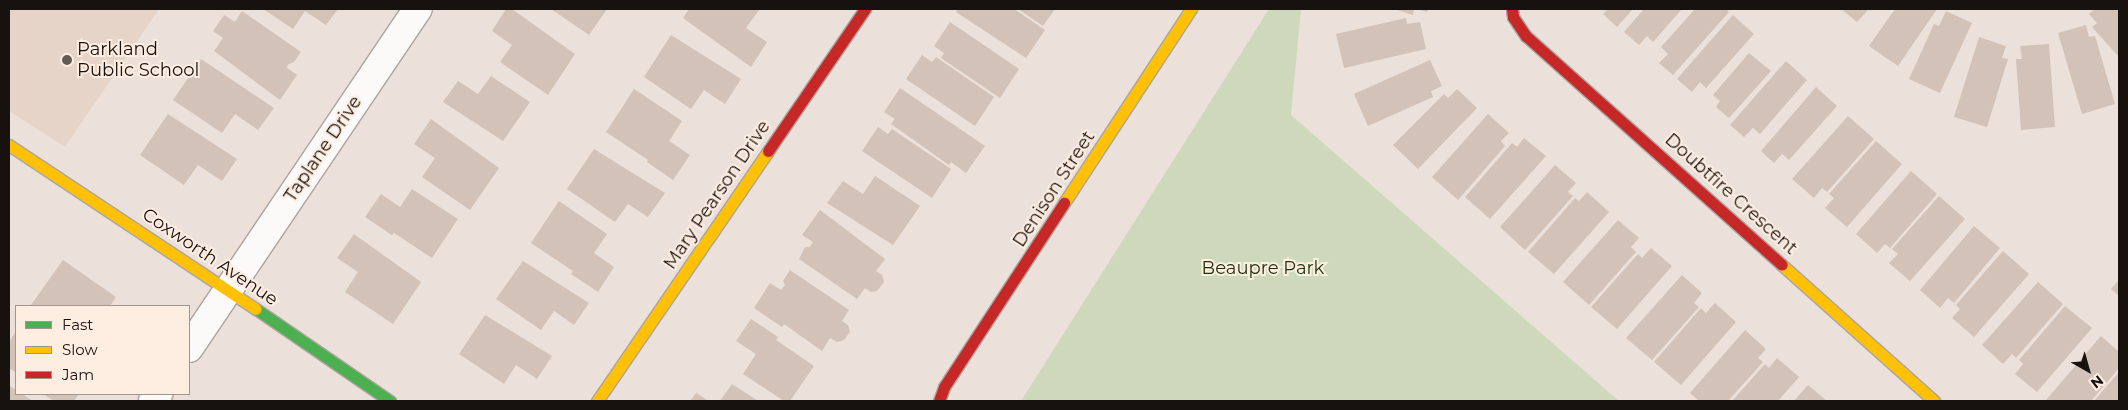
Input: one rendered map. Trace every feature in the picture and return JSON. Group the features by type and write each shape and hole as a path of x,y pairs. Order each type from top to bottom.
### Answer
{"street":[{"name":"Taplane Drive","path":"190,346 418,9"},
{"name":"Mary Pearson Drive","path":"597,401 865,9"},
{"name":"Denison Street","path":"934,399 944,387 1191,9"},
{"name":"Doubtfire Crescent","path":"1512,9 1513,18 1526,36 1934,401"},
{"name":"Coxworth Avenue","path":"9,145 228,289 390,401"}],"shaded area":[{"name":"Parkland Public School","path":"9,9 159,9 65,147 9,111"}],"green space":[{"name":"Beaupre Park","path":"1269,9 1301,9 1291,115 1619,401 1021,401"}],"building":[{"path":"263,9 338,9 326,25 305,11 293,29"},
{"path":"506,9 512,9 575,54 548,95 500,62 512,45 492,31"},
{"path":"551,9 607,9 589,35"},
{"path":"689,9 759,10 746,28 767,42 751,67 683,18"},
{"path":"958,9 1014,9 1045,30 1026,58 956,12"},
{"path":"1018,9 1055,9 1043,26"},
{"path":"1394,9 1414,9 1413,15"},
{"path":"1416,9 1428,9 1427,12"},
{"path":"1608,9 1633,9 1617,27 1603,14"},
{"path":"1644,9 1682,9 1653,42 1647,36 1639,45 1624,32"},
{"path":"1695,9 1726,9 1729,12 1673,75 1659,63 1668,54 1661,47"},
{"path":"1841,9 1869,9 1857,22"},
{"path":"1895,9 1937,9 1898,66 1869,46"},
{"path":"2095,9 2119,9 2119,57 2092,27 2097,23 2089,14"},
{"path":"242,11 301,52 294,62 286,67 297,75 280,100 214,51 223,38 213,31 224,15 235,22"},
{"path":"1946,11 1972,23 1940,93 1909,79 1934,24 1939,26"},
{"path":"1733,15 1754,34 1706,88 1700,82 1692,92 1677,79"},
{"path":"1406,18 1407,24 1420,22 1426,49 1344,68 1336,34"},
{"path":"950,22 1019,69 1000,98 941,58 944,53 934,46"},
{"path":"2086,25 2089,37 2095,36 2115,104 2082,114 2058,33"},
{"path":"671,35 741,79 725,104 704,90 691,109 644,77"},
{"path":"1979,37 2006,46 2002,58 2008,59 1987,127 1954,117"},
{"path":"2049,44 2055,127 2021,130 2016,59 2022,59 2020,46"},
{"path":"1749,53 1771,71 1729,118 1716,107 1720,101 1713,95"},
{"path":"922,55 932,62 936,57 994,97 975,126 906,79"},
{"path":"201,59 274,108 258,130 235,114 222,133 173,100"},
{"path":"1430,60 1442,86 1431,91 1433,97 1368,126 1354,94"},
{"path":"1786,61 1807,80 1760,134 1753,128 1744,137 1730,125"},
{"path":"491,76 530,102 503,141 443,102 458,81 478,94"},
{"path":"1816,87 1837,106 1789,160 1782,154 1774,163 1761,151"},
{"path":"900,88 985,146 966,173 951,162 949,165 891,124 895,119 884,112"},
{"path":"634,89 682,121 669,141 690,155 673,180 647,162 648,160 606,132"},
{"path":"1457,89 1477,108 1418,169 1393,145 1444,94 1448,98"},
{"path":"168,114 237,159 222,181 198,165 184,185 140,155"},
{"path":"1488,114 1509,133 1501,141 1505,146 1458,200 1432,177"},
{"path":"1848,116 1874,139 1827,192 1822,188 1814,198 1792,179"},
{"path":"431,119 499,168 470,210 422,177 435,158 414,144"},
{"path":"878,127 888,134 892,129 951,169 932,198 862,151"},
{"path":"1524,138 1546,156 1490,219 1465,197 1512,143 1517,147"},
{"path":"1876,141 1902,164 1847,227 1825,208 1834,198 1829,194"},
{"path":"594,149 665,193 648,217 628,204 615,222 567,189"},
{"path":"1555,165 1576,183 1568,192 1573,196 1525,250 1500,227"},
{"path":"1911,171 1937,194 1890,248 1885,244 1877,253 1856,234"},
{"path":"875,176 920,206 893,245 827,203 843,181 863,194"},
{"path":"412,189 458,219 432,258 365,217 381,194 400,207"},
{"path":"1587,192 1609,212 1554,274 1528,252 1575,198 1579,201"},
{"path":"1939,196 1965,219 1910,281 1889,263 1898,254 1892,249"},
{"path":"559,201 607,234 594,253 614,267 598,292 571,274 573,271 531,243"},
{"path":"820,210 885,259 876,271 882,275 884,282 877,291 871,292 865,288 857,299 799,259 805,247 810,247 813,242 802,235"},
{"path":"1618,220 1639,238 1631,247 1636,252 1589,305 1563,282"},
{"path":"1974,226 2000,248 1954,303 1948,298 1940,308 1920,290"},
{"path":"354,234 421,282 393,324 345,292 358,272 337,258"},
{"path":"1651,248 1672,266 1617,329 1591,307 1638,254 1642,258"},
{"path":"2003,251 2029,274 1974,337 1952,318 1960,309 1956,305"},
{"path":"63,260 116,297 111,305 31,305"},
{"path":"523,261 589,303 574,325 554,311 541,330 496,299"},
{"path":"790,270 849,310 842,321 848,325 850,332 844,340 837,342 830,338 822,351 784,324 782,327 754,308 770,283 781,290 785,285 783,281"},
{"path":"1682,275 1702,293 1694,303 1699,307 1652,360 1626,338"},
{"path":"2119,280 2119,296 2111,289"},
{"path":"2038,282 2063,304 2016,358 2012,354 2003,364 1982,345"},
{"path":"1715,303 1736,322 1681,385 1654,362 1701,308 1706,313"},
{"path":"2065,306 2092,328 2037,392 2015,374 2023,364 2019,360"},
{"path":"485,315 552,356 537,379 516,365 504,384 459,354"},
{"path":"751,319 778,337 776,340 814,366 790,401 784,401 743,374 756,354 736,341"},
{"path":"1745,330 1766,349 1758,358 1763,362 1728,401 1699,401 1690,393"},
{"path":"15,333 15,372 9,368 9,342"},
{"path":"2101,336 2119,352 2119,368 2091,401 2047,401 2046,400"},
{"path":"1777,358 1799,377 1778,401 1732,401 1765,364 1769,368"},
{"path":"2119,372 2119,401 2094,401"},
{"path":"732,384 758,401 720,401"},
{"path":"9,385 15,389 15,395 24,395 33,401 9,401"},
{"path":"1808,385 1827,401 1794,401"},
{"path":"696,393 709,401 690,401"},
{"path":"45,395 78,395 74,401 54,401"}],"traffic: fast":[{"path":"256,309 390,401"}],"traffic: slow":[{"path":"1064,203 1191,9"},
{"path":"9,145 256,309"},
{"path":"597,401 768,151"},
{"path":"1782,265 1934,401"}],"traffic: jam":[{"path":"768,151 865,9"},
{"path":"1512,9 1513,17 1526,36 1782,265"},
{"path":"939,401 944,387 1064,203"}],"place":[{"name":"Parkland Public School","path":"67,60"}]}
